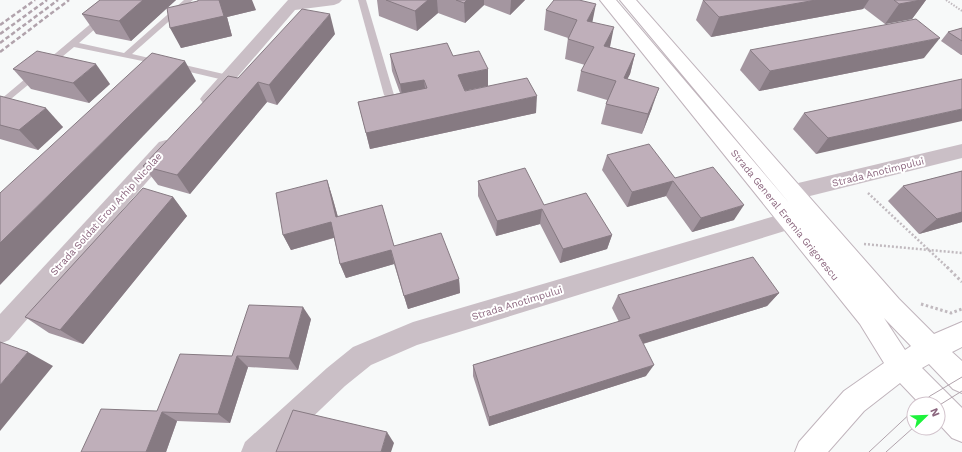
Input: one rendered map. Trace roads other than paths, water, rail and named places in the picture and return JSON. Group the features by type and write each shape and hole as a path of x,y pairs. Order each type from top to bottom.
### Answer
{"street":[{"path":"196,113 294,3 334,0"},
{"name":"Strada General Eremia Grigorescu","path":"608,0 802,218 962,380"},
{"name":"Strada General Eremia Grigorescu","path":"628,0 794,192 802,218 901,366 962,428"},
{"name":"Strada Soldat Erou Arhip Nicolae","path":"0,332 180,131"},
{"name":"Strada Anotimpului","path":"794,192 853,179 962,151"},
{"name":"Strada Anotimpului","path":"255,452 336,377 362,356 390,343 413,334 802,218"},
{"path":"809,452 854,401 901,366 962,334"}],"lane":[{"path":"0,105 124,0"},
{"path":"126,55 189,0"},
{"path":"362,0 389,95"},
{"path":"73,44 228,78"},
{"path":"143,72 154,62"}],"tram line":[{"path":"930,396 962,377"},
{"path":"946,401 962,391"},
{"path":"869,452 906,417"},
{"path":"886,452 906,434"}],"railway":[{"path":"0,25 35,0"},
{"path":"0,34 47,0"},
{"path":"0,43 58,0"},
{"path":"0,52 69,0"}]}
